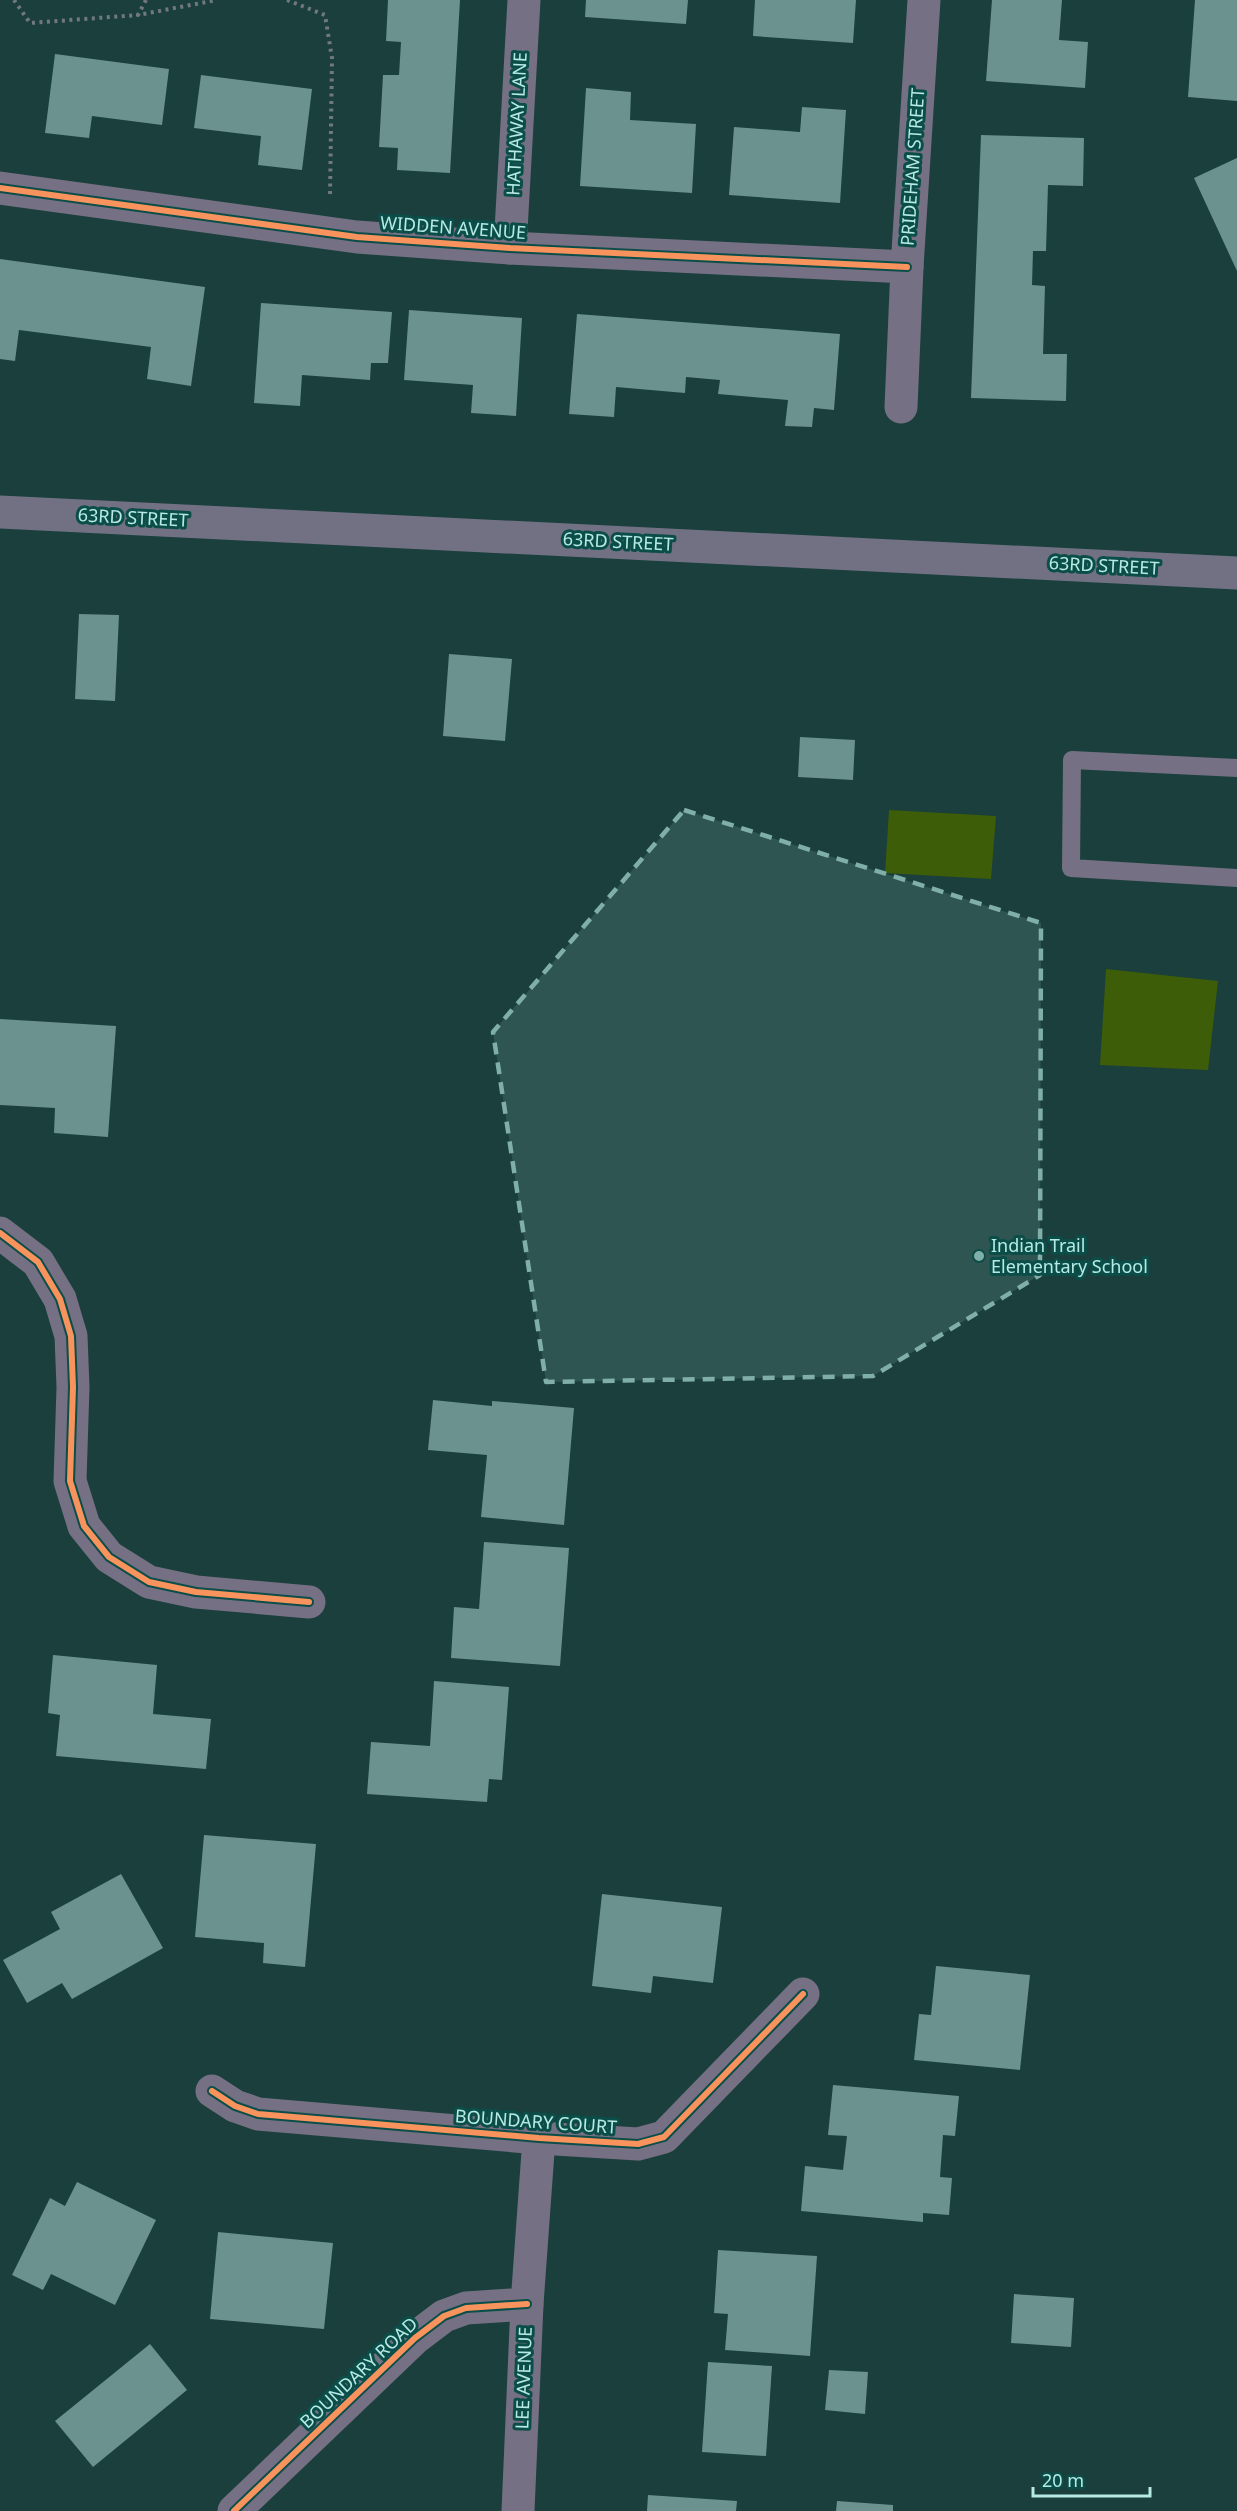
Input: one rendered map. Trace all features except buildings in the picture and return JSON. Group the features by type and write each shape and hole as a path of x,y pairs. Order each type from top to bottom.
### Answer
{"main road":[{"name":"63RD STREET","path":"0,512 1237,573"}],"street":[{"name":"HATHAWAY LANE","path":"510,248 524,0"},
{"name":"PRIDEHAM STREET","path":"901,407 907,267 924,0"},
{"name":"WIDDEN AVENUE","path":"0,188 330,234 510,248 907,267"},
{"path":"0,1233 38,1262 60,1299 72,1346 74,1387 70,1482 84,1526 109,1557 149,1582 196,1592 309,1602"},
{"name":"BOUNDARY COURT","path":"212,2091 235,2106 258,2114 539,2138 639,2144 664,2137 803,1994"},
{"name":"LEE AVENUE","path":"518,2511 527,2304 539,2138"},
{"name":"BOUNDARY ROAD","path":"234,2511 416,2338 444,2316 466,2308 527,2304"}],"lane":[{"path":"1237,768 1072,760 1071,868 1237,878"}],"path":[{"path":"14,0 30,23 138,15 217,0"},
{"path":"138,15 146,0"},
{"path":"287,0 325,15 332,58 330,234"}],"highlighted area":[{"path":"684,810 1041,923 1040,1275 873,1376 546,1382 493,1032"}],"green space":[{"path":"889,810 996,816 991,879 885,873"},
{"path":"1106,969 1218,981 1208,1070 1100,1065"}],"cycle path":[{"path":"0,188 357,237 510,248 907,267"},
{"path":"0,1233 38,1262 60,1299 71,1336 73,1387 70,1481 84,1526 109,1557 149,1582 196,1592 309,1602"},
{"path":"212,2091 235,2106 258,2114 539,2138 638,2144 664,2137 803,1994"},
{"path":"234,2511 415,2338 444,2316 466,2308 527,2304"}],"place":[{"name":"Indian Trail Elementary School","path":"979,1256"}]}
